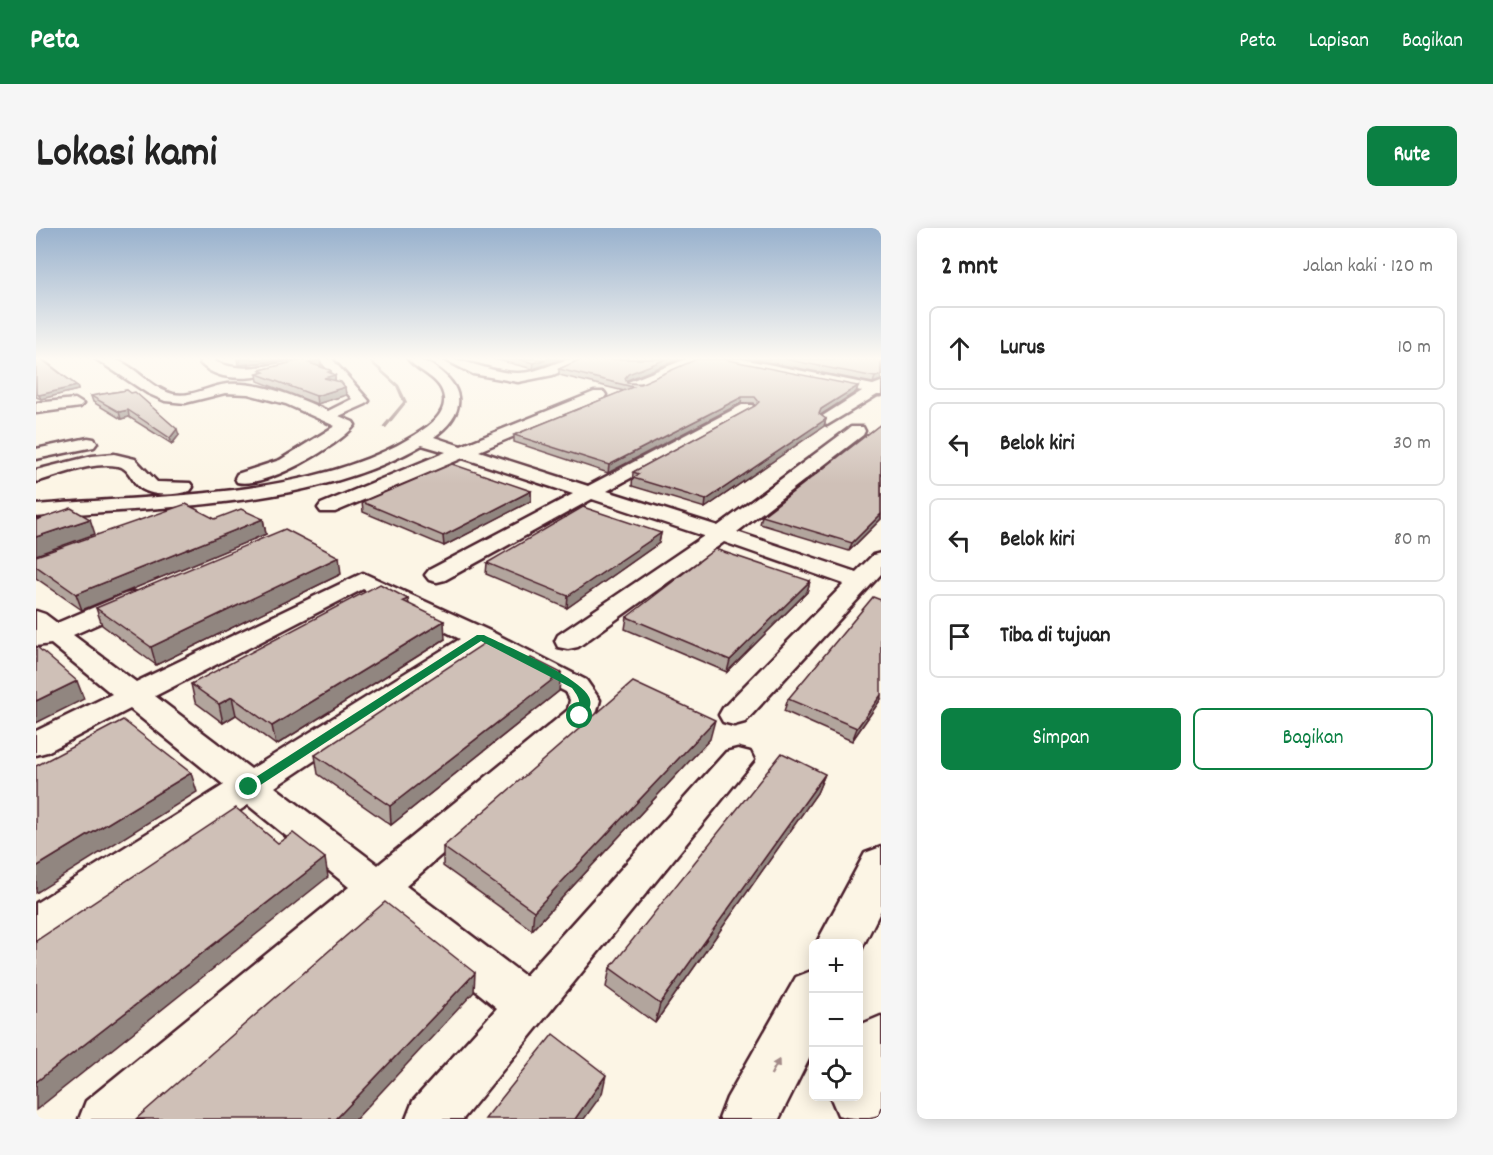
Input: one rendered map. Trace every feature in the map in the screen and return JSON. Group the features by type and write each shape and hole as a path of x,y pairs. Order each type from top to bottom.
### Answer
{"main road":[{"path":"843,939 881,865"},
{"path":"748,1119 809,1002"},
{"path":"863,1084 881,1043"},
{"path":"848,1119 856,1101"}],"street":[{"path":"36,476 102,460 122,460 129,463 149,486 175,488 208,484 277,470 347,425 285,401"},
{"path":"335,412 361,401"},
{"path":"36,511 224,497 289,487 361,466 388,456 421,439 436,428 449,412 451,401"},
{"path":"328,508 586,401"},
{"path":"827,420 860,401"},
{"path":"36,408 75,404"},
{"path":"436,575 747,408"},
{"path":"568,641 721,534 857,431"},
{"path":"421,439 721,534 861,582"},
{"path":"36,454 88,443"},
{"path":"734,715 881,560"},
{"path":"36,764 140,701 370,583 481,637 576,686 583,692 585,706 580,716 379,889 104,1119"},
{"path":"42,631 160,588"},
{"path":"42,631 140,701 528,1005"},
{"path":"36,924 481,637"},
{"path":"36,744 140,701"},
{"path":"431,1119 738,760"}],"building":[{"path":"99,401 145,401 177,429 170,438 128,410 119,412"},
{"path":"599,401 735,401 609,465 514,435"},
{"path":"758,401 835,401 821,409 819,414 826,419 706,500 633,478 639,474 633,472 759,402"},
{"path":"881,424 881,514 852,543 762,516"},
{"path":"452,464 531,491 443,536 362,502"},
{"path":"186,504 215,519 241,509 263,519 76,594 36,566 36,556"},
{"path":"583,507 661,533 568,596 487,563"},
{"path":"71,508 90,519 36,537 36,520"},
{"path":"285,529 339,557 151,647 96,608"},
{"path":"715,549 810,581 730,660 627,617"},
{"path":"380,584 408,599 403,601 444,621 272,726 232,697 219,704 191,684"},
{"path":"873,597 881,600 881,695 857,728 788,699"},
{"path":"486,642 527,661 531,658 561,673 390,806 315,755"},
{"path":"36,646 77,681 36,701"},
{"path":"633,682 715,720 534,911 443,847"},
{"path":"123,720 191,773 36,867 36,766"},
{"path":"782,753 825,774 660,1004 610,968"},
{"path":"236,808 278,843 293,833 325,858 36,1082 36,941"},
{"path":"385,902 475,973 336,1119 136,1119"},
{"path":"553,1034 606,1075 575,1119 485,1119"}],"waterway":[{"path":"384,427 404,401"}],"route":[{"path":"249,787 481,637 576,686 583,692 585,698 585,706 580,716"}]}
